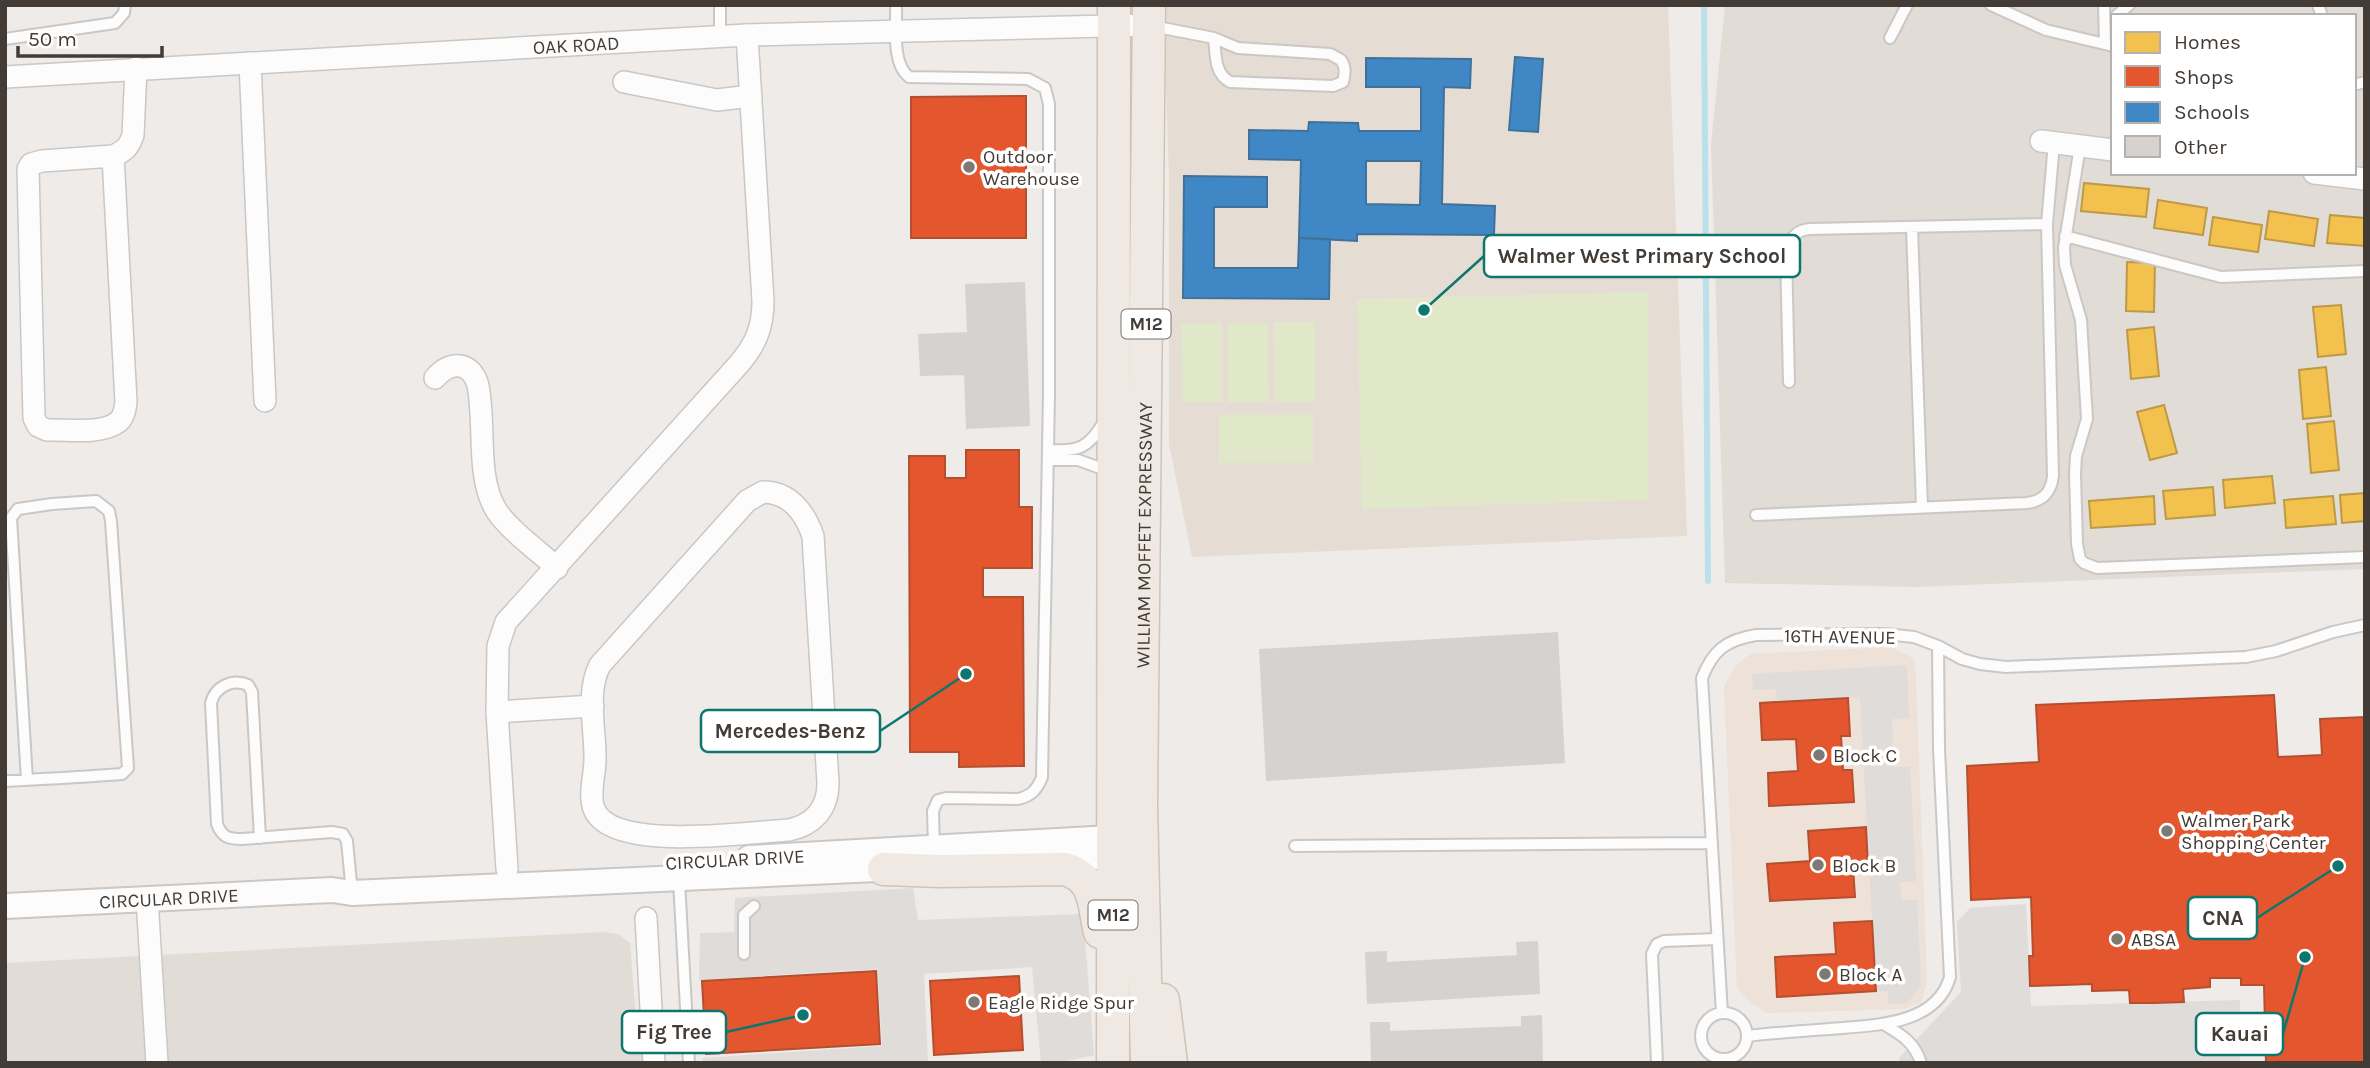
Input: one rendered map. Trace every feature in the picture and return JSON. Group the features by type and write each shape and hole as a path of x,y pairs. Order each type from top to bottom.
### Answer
{"main road":[{"name":"WILLIAM MOFFET EXPRESSWAY","path":"1114,15 1113,473 1128,847 1145,948 1147,1063"},
{"name":"WILLIAM MOFFET EXPRESSWAY","path":"1128,847 1149,15"},
{"name":"M12","path":"1108,1061 1112,973 1128,847"},
{"path":"884,869 941,872 1054,868 1076,872 1086,881 1091,891 1103,947 1112,973"},
{"path":"1145,948 1156,960 1171,1063"}],"street":[{"name":"OAK ROAD","path":"5,77 720,36 897,30 1149,15"},
{"path":"507,869 496,712 497,659 502,632 513,612 557,568 739,364 756,341 761,327 763,301 747,35"},
{"path":"250,63 265,401"},
{"path":"113,156 126,402 124,415 117,423 105,427 47,430 38,426 34,418 28,169 31,164 42,161 113,156 123,152 130,145 136,68"},
{"path":"625,82 717,100 751,96"},
{"path":"2047,142 2111,150"},
{"path":"2334,175 2355,177"},
{"path":"435,378 447,367 454,365 468,369 473,374 479,391 489,494 496,510 506,522 557,568"},
{"path":"773,492 793,503 804,514 813,536 828,783 826,802 815,818 789,830 667,837 636,834 610,826 596,813 592,799 595,770 593,706 595,674 600,665 747,501 754,495 773,492"},
{"path":"496,712 593,706"},
{"name":"CIRCULAR DRIVE","path":"5,906 678,870 934,847 1128,847"},
{"name":"CIRCULAR DRIVE","path":"345,888 507,869 884,869 1128,847"},
{"path":"147,898 157,1063"},
{"path":"646,918 654,1063"}],"lane":[{"path":"5,39 115,23 124,13 125,5"},
{"path":"720,5 720,36"},
{"path":"896,5 900,64 909,77 1023,79 1041,85 1049,97 1048,455 1042,777 1035,791 1018,799 938,800 933,811 934,847"},
{"path":"1890,38 1907,5"},
{"path":"1991,5 2046,30 2109,44 2111,19 2104,5"},
{"path":"1149,15 1214,38 1238,48 1337,56 1343,63 1343,82 1333,86 1230,82 1221,76 1214,38"},
{"path":"1756,515 2035,502 2042,499 2050,488 2053,475 2047,142"},
{"path":"2080,146 2065,236 2064,265 2081,320 2087,419 2076,456 2074,474 2077,544 2081,559 2097,568 2365,556"},
{"path":"1789,382 1786,253 1792,238 1803,229 2048,224"},
{"path":"1912,228 1922,507"},
{"path":"2065,236 2221,277 2365,271"},
{"path":"1048,455 1087,445 1100,430 1113,407"},
{"path":"1048,455 1078,460 1113,473"},
{"path":"5,781 27,780 122,774 128,768 111,521 109,511 96,501 31,506 18,509 11,519 27,780"},
{"name":"16TH AVENUE","path":"1722,1013 1702,678 1709,662 1719,650 1740,638 1756,635 1885,634 1914,637 1962,659 2006,667 2208,660 2276,651 2333,632 2365,625"},
{"path":"1747,1036 1885,1025 1934,1004 1943,995 1950,977 1939,749 1938,646"},
{"path":"260,838 252,692 243,682 235,682 219,688 211,703 217,824 224,836 230,839 260,838 332,832 343,834 347,841 345,888"},
{"path":"1295,846 1711,843"},
{"path":"678,870 683,935 686,1054 689,1063"},
{"path":"744,954 744,915 754,906"},
{"path":"1657,1063 1652,954 1654,948 1664,941 1717,939"},
{"path":"1722,1013 1736,1016 1742,1022 1747,1036 1746,1043 1738,1054 1725,1061 1706,1051 1701,1038 1709,1019 1722,1013"},
{"path":"1885,1025 1907,1038 1920,1063"}],"shaded area":[{"path":"1165,5 1668,5 1687,536 1192,557 1169,444 1169,176"},
{"path":"1725,5 2365,5 2365,569 1917,587 1725,583 1711,145"},
{"path":"1892,647 1914,659 1916,676 1927,980 1925,991 1921,1002 1905,1009 1767,1013 1751,1003 1737,989 1724,686 1736,665 1751,654"},
{"path":"1907,665 1909,718 1892,719 1894,767 1910,767 1916,881 1900,882 1901,900 1917,900 1921,986 1907,1003 1889,1004 1888,991 1876,991 1860,697 1777,701 1776,689 1753,690 1752,674"},
{"path":"913,888 918,920 1083,914 1094,1055 1057,1063 1041,1063 1032,967 924,974 928,1063 704,1063 702,1058 882,1046 877,969 699,980 700,933 734,932 735,898"},
{"path":"2026,904 2031,1006 2240,1000 2240,1063 1900,1063 1899,1058 1961,992 1957,922 1970,908"},
{"path":"603,932 618,934 630,943 636,1018 660,1063 5,1063 5,963"}],"green space":[{"path":"1648,292 1648,500 1362,509 1357,299"},
{"path":"1274,322 1315,322 1315,402 1275,402"},
{"path":"1222,323 1222,402 1182,402 1181,324"},
{"path":"1228,323 1268,323 1269,402 1228,402"},
{"path":"1219,415 1313,415 1313,463 1219,463"}],"building: Homes":[{"path":"2084,183 2149,189 2146,217 2081,211"},
{"path":"2158,200 2207,208 2203,235 2154,228"},
{"path":"2269,211 2318,219 2314,246 2265,239"},
{"path":"2330,215 2365,218 2365,246 2327,243"},
{"path":"2213,217 2262,225 2258,252 2209,245"},
{"path":"2127,262 2155,263 2154,312 2126,311"},
{"path":"2341,305 2346,354 2318,357 2313,307"},
{"path":"2154,327 2159,376 2131,379 2127,330"},
{"path":"2326,367 2331,416 2303,419 2299,370"},
{"path":"2164,405 2177,453 2150,460 2137,412"},
{"path":"2334,421 2339,470 2311,473 2307,424"},
{"path":"2272,476 2275,503 2225,508 2223,480"},
{"path":"2213,487 2215,515 2166,519 2163,491"},
{"path":"2365,493 2365,521 2342,523 2340,495"},
{"path":"2154,496 2155,524 2091,528 2089,501"},
{"path":"2333,496 2336,524 2286,528 2284,500"}],"building: Shops":[{"name":"Outdoor Warehouse","path":"1026,96 1026,238 911,238 911,97"},
{"path":"966,450 1019,450 1019,507 1032,507 1032,568 983,568 983,597 1023,597 1024,766 959,767 959,752 910,752 909,456 945,456 945,478 966,478"},
{"name":"Walmer Park Shopping Center","path":"2274,695 2278,757 2322,755 2320,719 2365,717 2365,1063 2266,1063 2264,985 2241,985 2241,978 2210,978 2210,987 2183,989 2184,1002 2130,1003 2129,990 2092,991 2092,984 2030,986 2029,956 2033,956 2031,897 1971,900 1967,766 2039,762 2036,705"},
{"name":"Block C","path":"1848,698 1850,736 1841,736 1843,770 1852,770 1854,802 1769,806 1768,773 1798,771 1796,739 1762,740 1760,703"},
{"name":"Block B","path":"1866,827 1868,866 1853,867 1855,897 1770,901 1767,864 1810,861 1808,831"},
{"name":"Block A","path":"1872,921 1876,991 1777,997 1775,957 1836,954 1834,923"},
{"path":"876,971 880,1044 706,1054 702,981"},
{"path":"1019,976 1023,1050 934,1055 930,981"}],"building: Schools":[{"path":"1515,57 1543,59 1538,132 1509,130"},
{"path":"1366,58 1471,59 1470,88 1444,87 1442,204 1495,206 1494,235 1357,234 1357,241 1299,238 1301,160 1249,159 1249,130 1308,131 1309,122 1358,123 1359,131 1421,131 1421,87 1366,87","holes":["1366,161 1421,161 1420,205 1366,204"]},
{"path":"1184,176 1267,177 1267,207 1214,207 1214,268 1298,268 1299,238 1330,239 1329,299 1183,298"}],"building: Other":[{"path":"1024,283 1029,425 967,428 965,374 921,375 919,335 968,333 966,285"},
{"path":"1557,633 1564,762 1267,780 1260,650"},
{"path":"1537,942 1539,993 1368,1003 1366,953 1386,952 1386,963 1518,956 1517,943"},
{"path":"1541,1016 1542,1063 1372,1063 1371,1023 1389,1023 1389,1032 1522,1027 1522,1017"}],"waterway":[{"path":"1704,5 1708,581"}],"place":[{"name":"Outdoor Warehouse","path":"969,167"},
{"name":"Walmer West Primary School","path":"1424,310"},
{"name":"Mercedes-Benz","path":"966,674"},
{"name":"Block C","path":"1819,755"},
{"name":"Walmer Park Shopping Center","path":"2167,831"},
{"name":"Block B","path":"1818,865"},
{"name":"CNA","path":"2338,866"},
{"name":"ABSA","path":"2117,939"},
{"name":"Kauai","path":"2305,957"},
{"name":"Block A","path":"1825,974"},
{"name":"Eagle Ridge Spur","path":"974,1002"},
{"name":"Fig Tree","path":"803,1015"}]}
